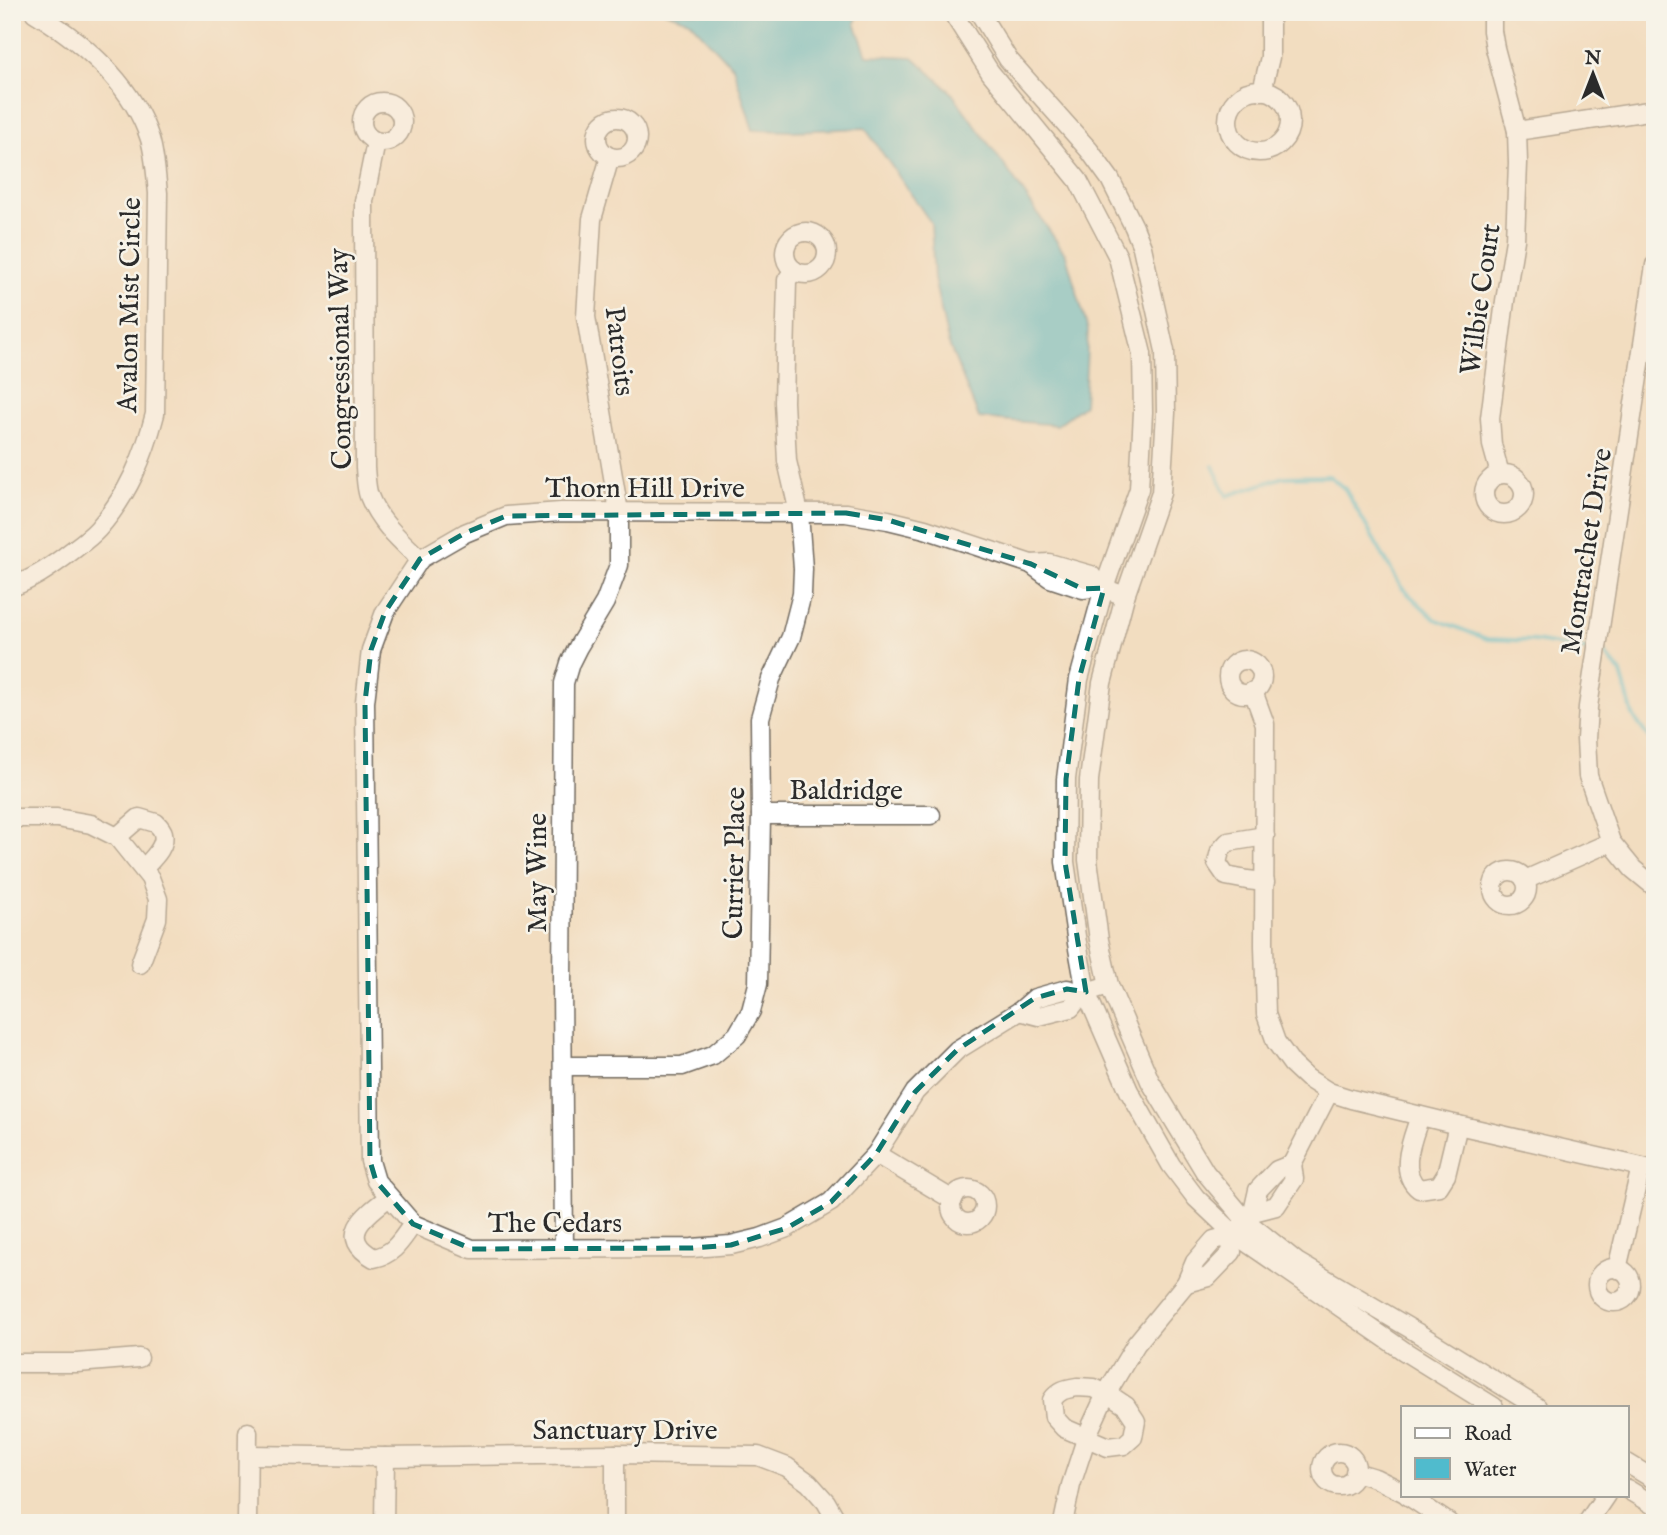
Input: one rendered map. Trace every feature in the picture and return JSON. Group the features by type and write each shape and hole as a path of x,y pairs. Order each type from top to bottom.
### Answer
{"street":[{"name":"Avalon Mist Circle","path":"12,587 35,578 97,530 136,473 148,444 155,414 158,193 149,139 138,111 107,69 87,50 34,12"},
{"path":"952,12 990,72 1079,180 1118,257 1142,354 1143,412 1139,489 1102,587 1080,679 1066,779 1065,862 1085,992 1129,1091 1171,1165 1196,1198 1231,1234 1404,1351 1492,1406"},
{"path":"979,12 1009,59 1089,150 1110,179 1142,247 1165,351 1166,413 1161,493 1125,596 1102,683 1089,780 1088,860 1099,940 1109,985 1150,1081 1205,1172 1250,1217 1297,1262 1535,1406"},
{"path":"1262,91 1270,57 1270,12"},
{"name":"Wilbie Court","path":"1492,12 1495,48 1517,131 1518,187 1515,240 1490,418 1492,445 1500,474"},
{"path":"1517,131 1655,110"},
{"name":"Congressional Way","path":"376,142 364,201 365,468 368,495 377,511 392,532 419,559"},
{"name":"Patroits","path":"610,157 592,219 586,317 619,512"},
{"name":"Montrachet Drive","path":"1655,265 1588,707 1586,739 1588,776 1611,842 1633,869 1655,887"},
{"name":"Currier Place","path":"563,1066 682,1066 713,1055 737,1035 751,1011 758,984 760,718 771,679 791,636 802,594 799,513 787,461 784,402 788,280 794,270"},
{"name":"Thorn Hill Drive","path":"365,702 371,650 385,612 419,559 465,533 506,516 561,512 846,513 925,528 1031,564 1049,563 1091,575 1102,587 1125,596"},
{"name":"May Wine","path":"564,1248 564,683 574,655 605,602 619,565 619,512"},
{"path":"1253,691 1265,724 1266,1014 1276,1042 1292,1064 1307,1078 1329,1092 1648,1169 1617,1269"},
{"name":"The Cedars","path":"365,702 370,1161 376,1181 413,1224 472,1249 692,1248 731,1245 787,1228 831,1202 876,1154 915,1092 957,1050 1020,1011 1035,998 1067,989 1085,992 1109,985"},
{"name":"Baldridge","path":"761,815 931,815"},
{"path":"12,818 57,818 91,824 117,837 150,878 158,899 157,919 140,964"},
{"path":"117,837 139,818 156,822 163,833 162,844 143,869"},
{"path":"1265,836 1228,842 1220,851 1217,863 1226,876 1265,882"},
{"path":"1525,880 1611,842"},
{"path":"1063,1523 1070,1485 1086,1437 1106,1394 1136,1344 1186,1283 1195,1262 1214,1240 1231,1234 1250,1217 1258,1190 1277,1170 1292,1164 1329,1092"},
{"path":"1420,1116 1410,1151 1408,1174 1413,1185 1419,1189 1439,1186 1446,1175 1458,1125"},
{"path":"876,1154 953,1200"},
{"path":"389,1197 359,1223 356,1242 362,1251 374,1258 385,1256 397,1247 413,1224"},
{"path":"12,1363 77,1363 139,1358"},
{"path":"1094,1388 1126,1406 1136,1421 1133,1437 1124,1445 1108,1447 1086,1437 1064,1428 1054,1417 1052,1400 1063,1389 1094,1388"},
{"path":"247,1523 248,1432"},
{"path":"615,1454 615,1523"},
{"name":"Sanctuary Drive","path":"249,1455 758,1455 787,1467 809,1483 826,1502 838,1523"},
{"path":"384,1523 385,1457"},
{"path":"1628,1464 1655,1479"},
{"path":"1355,1472 1401,1491"},
{"path":"1628,1490 1655,1506"},
{"path":"1409,1496 1449,1523"},
{"path":"1587,1523 1605,1496"}],"highlighted area":[{"path":"846,513 888,520 1031,564 1083,589 1104,588 1079,679 1066,779 1065,862 1086,992 1067,989 1035,998 957,1050 915,1092 876,1154 831,1202 787,1228 731,1245 692,1248 472,1249 413,1224 376,1181 370,1161 365,702 371,650 385,612 420,559 465,533 506,516"}],"water":[{"path":"665,12 859,12 855,23 867,55 913,57 951,92 1066,255 1088,330 1084,405 1057,425 979,418 948,342 934,279 931,223 865,128 753,130 733,67 689,20"}],"waterway":[{"path":"1213,466 1227,496 1283,477 1329,476 1345,489 1401,587 1435,619 1487,639 1535,641 1594,651"},
{"path":"1602,653 1621,673 1633,716 1651,741 1655,742"}]}
